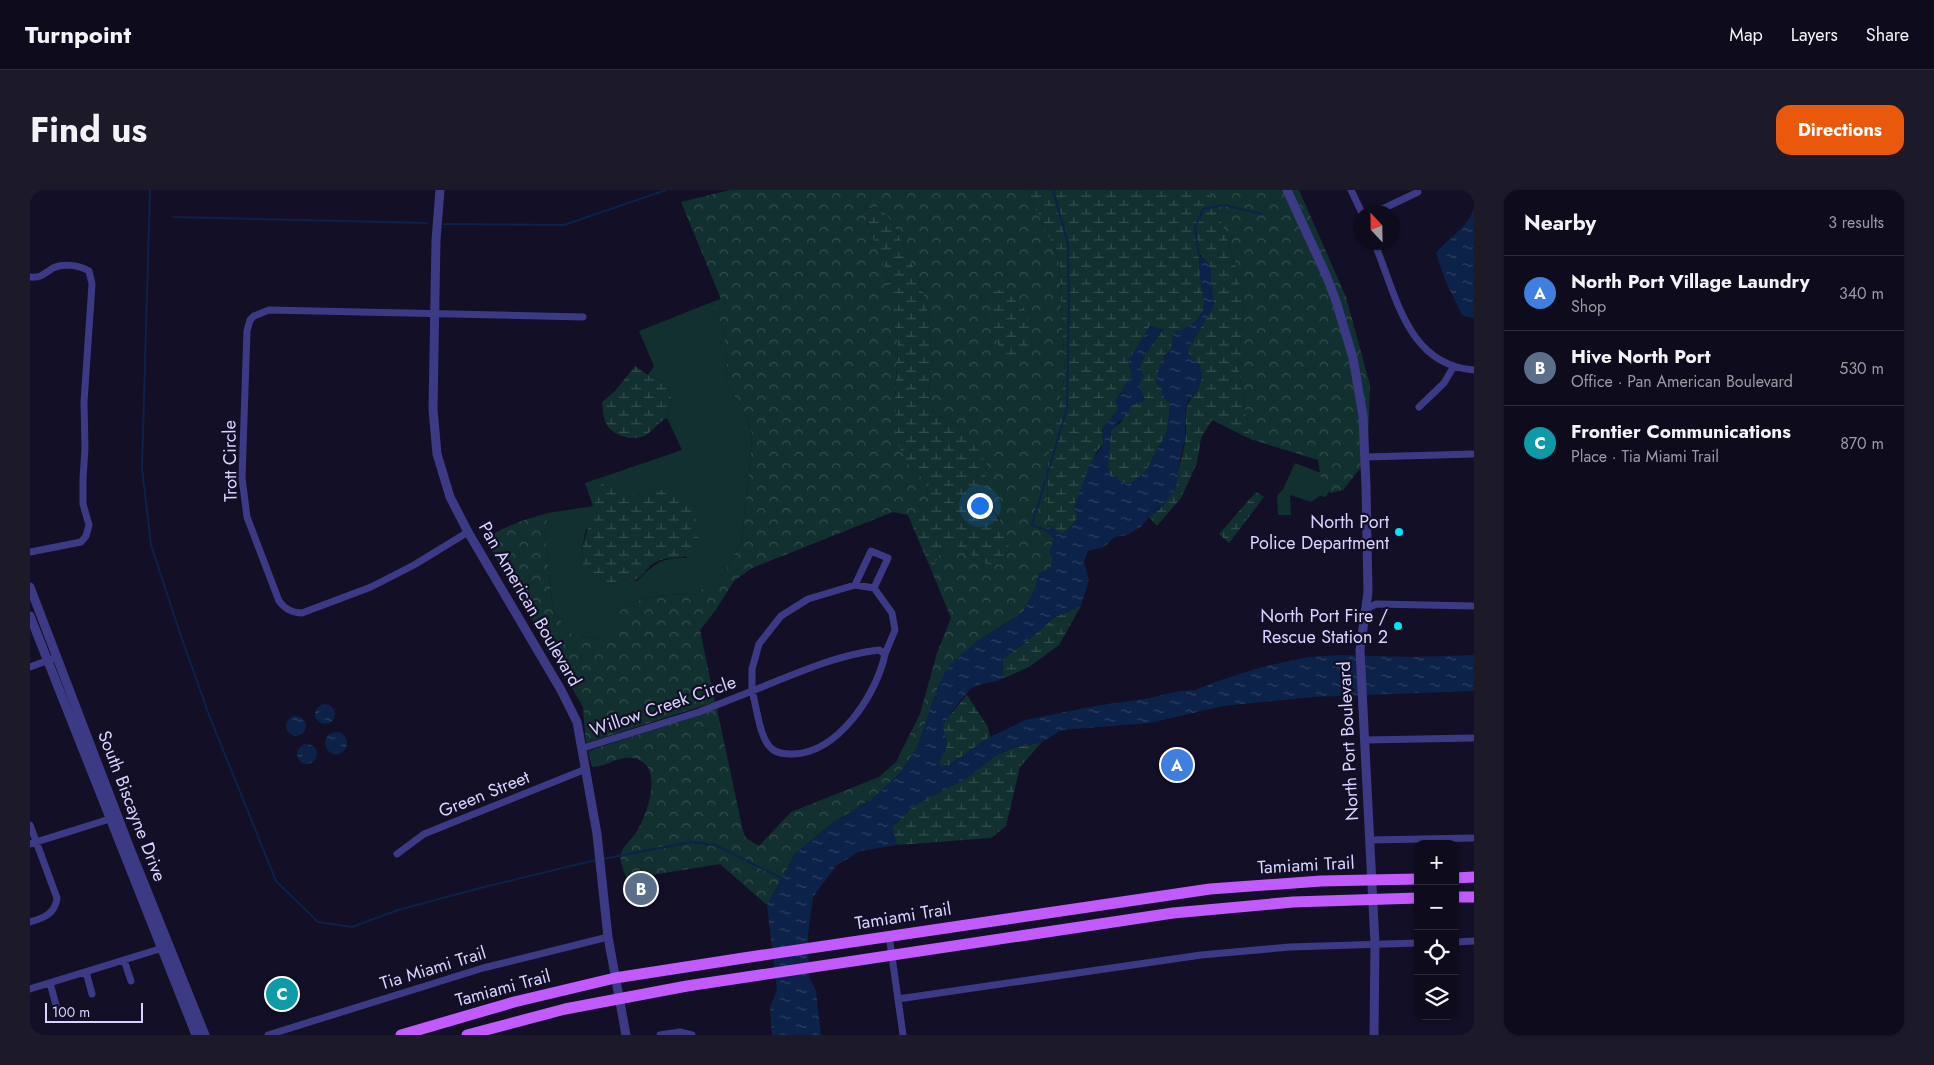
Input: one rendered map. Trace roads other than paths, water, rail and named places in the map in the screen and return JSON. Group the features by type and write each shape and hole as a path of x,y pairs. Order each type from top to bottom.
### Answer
{"main road":[{"path":"1459,878 1474,877"},
{"name":"Tamiami Trail","path":"401,1035 514,1002 615,978 889,935 1210,889 1283,883 1414,879"},
{"path":"1459,897 1474,897"},
{"name":"Tamiami Trail","path":"467,1035 619,998 892,954 1211,908 1293,902 1414,898"}],"street":[{"name":"Pan American Boulevard","path":"440,190 434,314 434,436 442,474 450,497 468,532 570,705 579,728 602,870 608,936 626,1035"},
{"name":"North Port Boulevard","path":"1287,190 1326,275 1345,326 1360,390 1365,457 1368,573 1366,609 1360,650 1361,699 1365,740 1370,880 1375,944 1374,1035"},
{"path":"1351,190 1358,205"},
{"path":"1392,205 1418,192"},
{"path":"1377,250 1403,318 1412,335 1432,354 1454,366 1474,370"},
{"path":"30,277 39,278 55,267 72,265 89,271 92,284 84,402 85,448 82,480 83,504 89,524 86,536 81,542 30,552"},
{"name":"Trott Circle","path":"434,314 269,310 254,316 248,326 245,356 242,478 245,507 251,528 279,601 288,610 299,613 309,612 371,587 414,565 468,532"},
{"path":"434,314 583,316"},
{"path":"1419,407 1444,383 1454,366"},
{"path":"1365,457 1474,454"},
{"path":"855,585 871,551 888,558 874,588"},
{"name":"Willow Creek Circle","path":"855,585 874,588 892,613 895,630 885,654 882,670 842,732 818,748 800,754 784,754 772,749 766,740 759,720 752,691 752,669 759,644 781,616 808,599 855,585"},
{"name":"South Biscayne Drive","path":"30,587 114,818"},
{"path":"1366,609 1376,604 1474,606"},
{"name":"South Biscayne Drive","path":"30,616 114,818 165,947 196,1035"},
{"name":"Willow Creek Circle","path":"583,748 699,712 824,663 864,652 879,650 885,654"},
{"path":"30,667 57,657"},
{"path":"1365,740 1474,738"},
{"name":"Green Street","path":"397,854 424,834 586,769"},
{"path":"33,843 114,818"},
{"path":"30,825 33,843 57,898 54,908 47,916 30,922"},
{"path":"1370,840 1474,838"},
{"path":"889,935 903,1035"},
{"name":"Tia Miami Trail","path":"268,1035 483,968 608,936"},
{"path":"1459,942 1474,941"},
{"path":"898,999 1201,955 1290,947 1414,943"},
{"path":"30,989 165,947"},
{"name":"South Biscayne Drive","path":"165,947 205,1035"},
{"path":"124,960 131,981"},
{"path":"86,972 92,994"},
{"path":"50,983 56,1005"},
{"path":"660,1035 680,1032 692,1035"}],"water":[{"path":"1474,208 1474,318 1462,315 1445,280 1436,253 1463,227"},
{"path":"1199,254 1210,266 1214,306 1187,351 1192,360 1200,364 1202,378 1198,390 1188,401 1185,410 1185,440 1176,488 1164,504 1142,526 1127,535 1115,537 1104,547 1088,551 1084,561 1089,580 1081,606 1055,617 1003,659 1002,679 972,688 951,714 942,729 946,742 945,750 939,762 940,766 950,765 986,739 1025,720 1095,706 1150,698 1179,691 1195,690 1262,667 1308,657 1338,655 1413,657 1474,655 1474,691 1313,697 1223,706 1150,723 1062,730 1042,742 1016,747 997,755 967,778 914,806 892,827 897,845 860,851 836,866 813,897 808,935 809,976 816,991 821,1035 772,1035 770,1007 777,990 767,905 795,854 831,824 873,798 900,773 917,748 939,684 950,664 975,643 1024,611 1036,587 1039,573 1050,569 1053,559 1050,552 1054,538 1047,533 1047,525 1062,534 1071,527 1078,517 1074,507 1089,466 1104,443 1102,429 1118,410 1116,400 1132,375 1128,362 1150,325 1163,330 1145,354 1139,368 1144,376 1139,384 1145,400 1131,406 1129,412 1111,430 1108,463 1109,476 1116,475 1118,481 1129,484 1146,471 1167,432 1170,403 1161,397 1162,389 1156,384 1160,366 1171,350 1173,334 1177,330 1183,330 1191,325 1200,316 1204,307"},
{"path":"325,704 332,707 335,714 332,721 325,724 318,721 315,714 318,707"},
{"path":"296,716 303,719 306,726 303,733 296,736 289,733 286,726 289,719"},
{"path":"336,732 344,735 347,743 344,751 336,754 328,751 325,743 328,735"},
{"path":"307,744 314,747 317,754 314,761 307,764 300,761 297,754 300,747"}],"waterway":[{"path":"150,190 142,468 151,545 209,715 276,881 318,922 352,927 398,910 596,860"},
{"path":"444,224 564,225 666,190"},
{"path":"1048,531 1032,525 1067,408 1069,303 1068,244 1053,190"},
{"path":"1201,268 1195,228 1203,209 1224,205 1262,214"},
{"path":"173,217 427,223"},
{"path":"603,859 691,842 715,845 783,879"}],"place":[{"name":"North Port Police Department","path":"1399,532"},
{"name":"North Port Fire / Rescue Station 2","path":"1398,626"},
{"name":"North Port Village Laundry","path":"1177,765"},
{"name":"Hive North Port","path":"641,889"},
{"name":"Frontier Communications","path":"282,994"}]}
